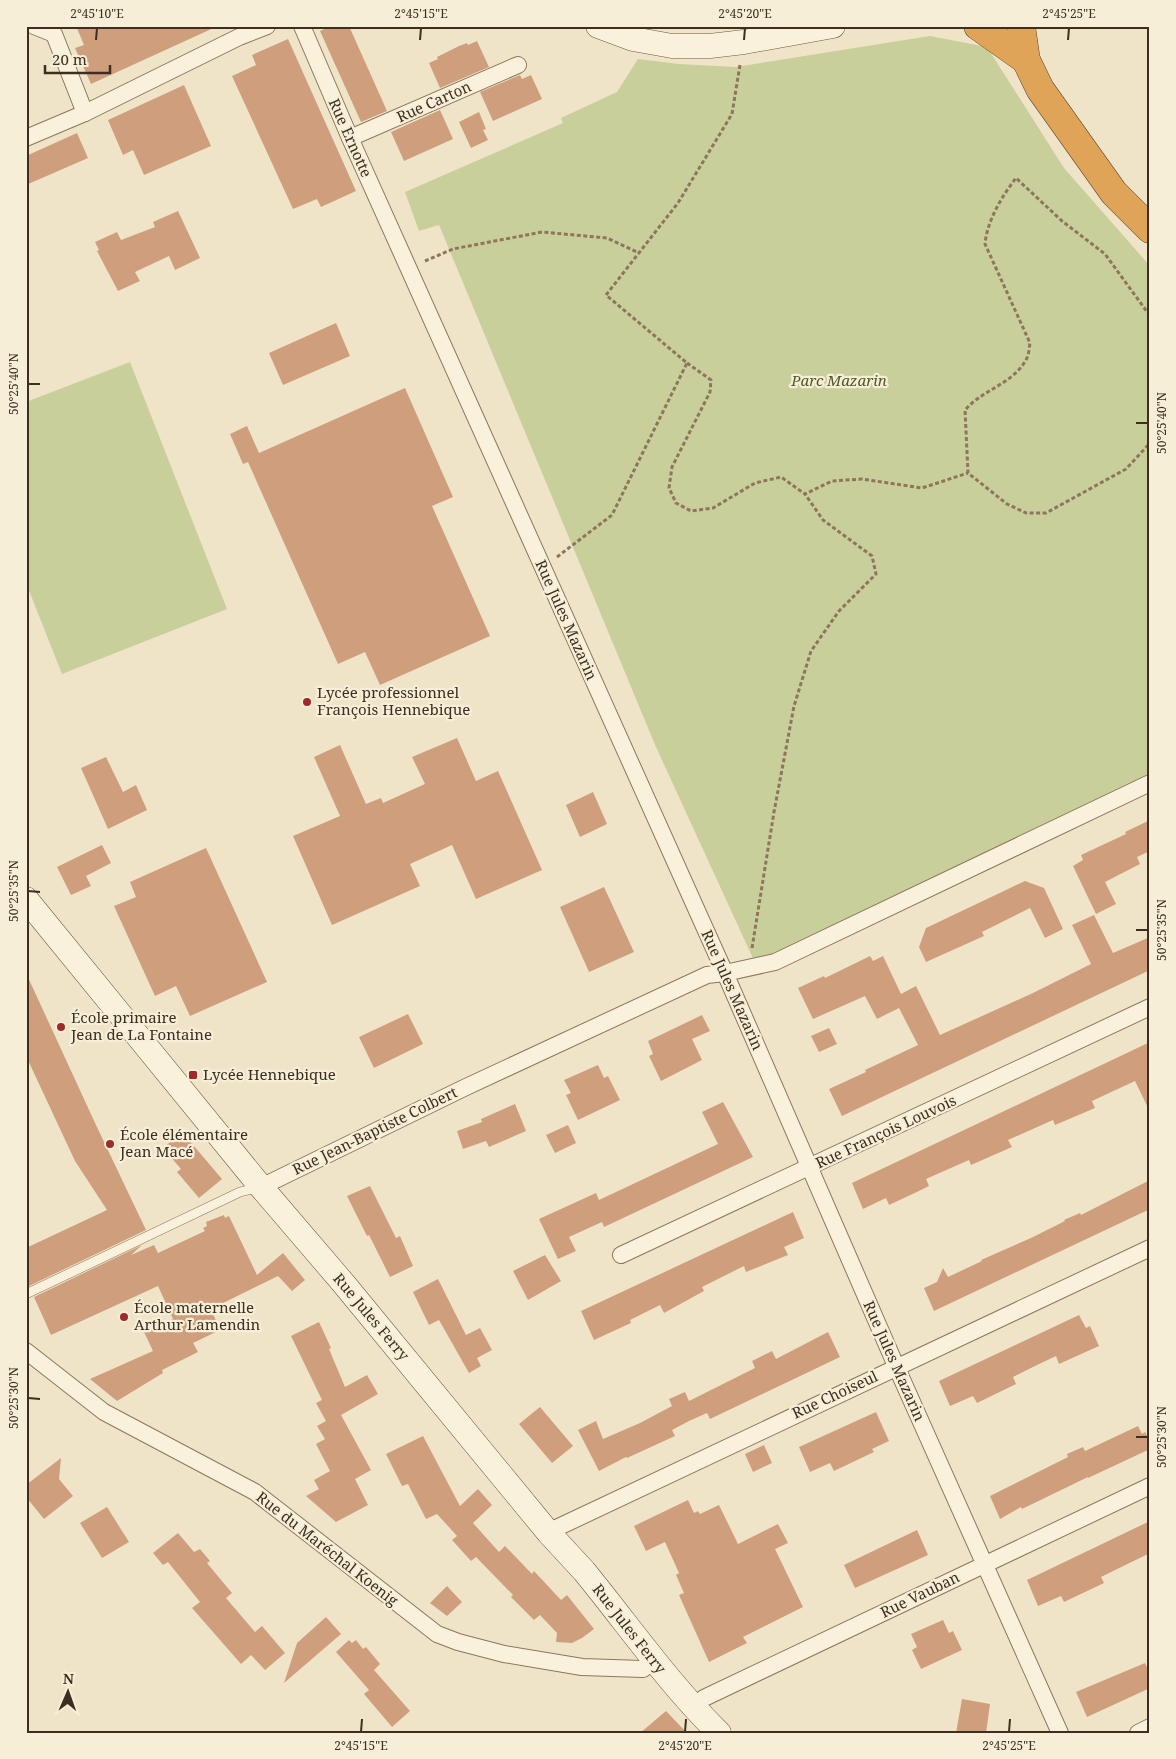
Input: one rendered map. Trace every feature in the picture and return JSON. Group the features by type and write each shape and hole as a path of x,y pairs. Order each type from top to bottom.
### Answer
{"highway":[{"path":"978,26 1026,60"},
{"path":"1022,26 1026,60 1040,89 1114,193 1150,230"}],"street":[{"path":"26,28 30,26"},
{"path":"34,26 54,34 85,113"},
{"path":"26,138 85,113 239,37 267,26"},
{"name":"Rue Ernotte","path":"302,26 400,249"},
{"path":"598,26 633,39 672,46 710,46 744,42 832,26"},
{"name":"Rue Carton","path":"350,138 518,65"},
{"name":"Rue Jules Mazarin","path":"400,249 725,973 896,1366 1060,1733"},
{"name":"Rue Jean-Baptiste Colbert","path":"261,1187 466,1087 698,979 707,975 775,962 1150,783"},
{"name":"Rue Jules Ferry","path":"26,900 261,1187 344,1284 548,1532 583,1571 693,1708 719,1733"},
{"name":"Rue François Louvois","path":"621,1255 1150,1007"},
{"name":"Rue Choiseul","path":"548,1532 896,1366 1150,1248"},
{"name":"Rue du Maréchal Koenig","path":"26,1351 104,1412 255,1492 437,1634 458,1642 504,1654 582,1667 643,1668 654,1661"},
{"name":"Rue Vauban","path":"693,1708 704,1698 1150,1486"},
{"path":"1138,1733 1150,1727"}],"lane":[{"name":"Rue Jean-Baptiste Colbert","path":"26,1294 240,1192 261,1187"}],"path":[{"path":"744,42 732,114 678,203 606,295 686,363 711,380 710,392 672,467 669,488 676,503 691,511 713,508 755,483 781,477 805,494 823,520 872,556 876,574 839,611 811,652 794,706 774,812 749,967"},
{"path":"1150,316 1105,254 1062,220 1016,178 986,230 985,244 1030,343 1027,358 1013,377 972,401 965,410 968,472 1007,504 1026,513 1046,513 1126,469 1150,443"},
{"path":"421,263 453,249 542,232 607,238 639,253"},
{"path":"551,562 612,515 686,363"},
{"path":"805,494 832,481 862,479 922,488 968,472"}],"green space":[{"name":"Parc Mazarin","path":"930,36 987,47 1064,168 1150,266 1150,775 756,965 656,747 439,225 419,231 405,192 563,123 561,118 617,92 638,59 679,64 736,67"},
{"path":"130,362 227,609 62,674 26,583 26,402"}],"building":[{"path":"76,26 218,26 91,84 75,48 84,45"},
{"path":"331,26 349,26 387,111 361,122 320,31"},
{"path":"288,39 356,191 321,207 317,199 293,209 232,76 256,65 252,55"},
{"path":"477,41 489,67 440,88 429,63 459,46"},
{"path":"520,75 522,79 531,75 542,99 493,121 480,92"},
{"path":"184,85 211,146 144,175 133,150 123,155 108,120"},
{"path":"440,110 453,139 404,161 391,132"},
{"path":"479,112 486,129 483,130 488,140 471,148 459,122"},
{"path":"77,133 88,158 26,185 26,156"},
{"path":"178,211 200,258 175,270 169,256 135,272 140,281 118,291 97,251 99,250 95,242 117,232 121,240 155,227 153,222"},
{"path":"336,323 350,356 283,385 269,353"},
{"path":"405,388 453,497 432,506 490,636 380,685 365,652 338,664 248,462 243,464 230,434 247,426 259,453"},
{"path":"457,738 476,781 498,771 542,870 476,899 452,845 410,864 420,886 332,925 293,836 340,816 314,757 340,745 366,804 381,798 383,803 425,784 412,757"},
{"path":"106,757 123,792 136,785 147,810 108,829 81,768"},
{"path":"593,792 607,824 580,837 566,805"},
{"path":"1150,820 1150,851 1137,857 1140,864 1105,882 1116,904 1096,914 1073,866 1083,860 1081,855 1126,834 1125,832"},
{"path":"102,845 111,863 86,876 91,886 71,895 57,867"},
{"path":"206,848 267,982 190,1016 176,986 155,996 114,906 136,897 130,882"},
{"path":"1025,881 1044,888 1063,929 1045,938 1030,908 982,932 984,936 926,962 919,947 926,928"},
{"path":"604,887 634,952 589,972 560,907"},
{"path":"1094,915 1113,953 1150,937 1150,970 842,1116 829,1089 918,1045 899,1008 877,1019 865,996 813,1019 798,988 824,976 825,978 870,956 873,961 883,956 901,994 916,986 940,1035 1033,993 1091,964 1072,925"},
{"path":"26,973 146,1230 29,1286 26,1280 26,1248 107,1210 75,1161 26,1056"},
{"path":"408,1014 423,1044 374,1068 359,1037"},
{"path":"702,1015 710,1031 692,1039 702,1060 661,1081 649,1056 653,1054 648,1041"},
{"path":"829,1028 837,1044 819,1052 811,1036"},
{"path":"1150,1042 1150,1112 1135,1081 1092,1101 1095,1108 1055,1125 1053,1120 1008,1140 1012,1147 971,1165 969,1160 926,1179 929,1186 919,1191 889,1205 886,1198 863,1209 852,1183"},
{"path":"598,1065 604,1078 608,1076 620,1100 578,1120 566,1095 571,1093 564,1080"},
{"path":"723,1102 753,1157 604,1227 602,1222 569,1237 576,1251 558,1259 539,1219 596,1193 599,1200 718,1144 702,1112"},
{"path":"515,1104 526,1131 489,1147 486,1141 463,1149 457,1131 482,1122 481,1119"},
{"path":"568,1125 576,1143 555,1153 546,1135"},
{"path":"182,1132 222,1179 199,1198 177,1172 181,1169 163,1148"},
{"path":"1150,1180 1150,1209 934,1311 924,1288 937,1282 943,1268 948,1277 1031,1238 1064,1220 1080,1213 1081,1215"},
{"path":"370,1186 396,1238 400,1236 413,1266 390,1277 347,1196"},
{"path":"793,1212 804,1238 784,1247 788,1255 746,1272 744,1266 702,1287 704,1291 664,1313 660,1305 630,1320 631,1323 594,1340 581,1311"},
{"name":"École maternelle Arthur Lamendin","path":"224,1215 225,1218 229,1216 257,1275 283,1253 305,1280 292,1291 278,1276 211,1309 220,1330 193,1343 198,1352 162,1370 163,1373 117,1401 90,1379 153,1351 144,1332 173,1319 158,1286 51,1335 34,1297 142,1245 131,1255 154,1245 158,1253 205,1231 203,1228 207,1226 206,1222"},
{"path":"545,1255 561,1281 528,1300 513,1271"},
{"path":"438,1279 466,1335 480,1328 492,1350 477,1358 481,1366 469,1373 439,1320 429,1325 413,1292"},
{"path":"1079,1315 1086,1328 1090,1326 1099,1346 1059,1364 1056,1356 1013,1377 1016,1384 977,1403 973,1396 950,1406 939,1381"},
{"path":"319,1322 345,1387 367,1375 378,1394 341,1415 371,1470 355,1479 368,1505 336,1522 306,1496 319,1489 314,1480 330,1471 316,1444 325,1439 317,1426 326,1421 316,1403 322,1400 291,1336"},
{"path":"828,1332 840,1357 710,1419 707,1413 689,1421 672,1430 675,1436 599,1471 578,1430 596,1421 603,1439 640,1423 672,1406 669,1399 685,1392 689,1401 755,1368 752,1361 772,1351 776,1359"},
{"path":"540,1407 573,1446 552,1463 519,1424"},
{"path":"876,1412 889,1441 872,1449 874,1452 834,1471 830,1463 810,1472 799,1447"},
{"path":"1138,1426 1142,1434 1145,1432 1150,1441 1150,1449 1022,1509 1021,1507 1000,1519 990,1496 1068,1457 1067,1454 1083,1447 1085,1451"},
{"path":"423,1436 460,1506 478,1489 492,1505 473,1523 499,1552 505,1546 532,1574 534,1571 561,1600 567,1595 594,1629 572,1643 556,1642 557,1633 540,1615 534,1620 476,1557 471,1561 452,1540 457,1536 437,1514 426,1519 408,1484 402,1486 386,1454"},
{"path":"764,1445 772,1463 753,1472 745,1454"},
{"path":"61,1458 59,1479 73,1496 44,1519 26,1497 26,1485"},
{"path":"688,1500 694,1513 698,1511 700,1514 719,1505 738,1544 778,1524 788,1543 775,1549 803,1607 743,1637 747,1643 709,1662 679,1595 684,1593 676,1575 679,1573 665,1542 646,1551 634,1526"},
{"path":"107,1507 129,1542 102,1558 80,1523"},
{"path":"1150,1521 1150,1553 1101,1577 1104,1583 1064,1602 1061,1596 1038,1606 1027,1580"},
{"path":"917,1530 928,1555 855,1588 844,1565"},
{"path":"178,1533 194,1552 200,1549 210,1561 207,1563 232,1593 226,1598 255,1632 262,1626 285,1653 265,1670 251,1655 241,1664 192,1608 200,1602 168,1562 163,1565 153,1553"},
{"path":"447,1586 462,1602 447,1616 430,1603"},
{"path":"326,1617 341,1634 284,1683 297,1643"},
{"path":"943,1620 949,1633 953,1631 962,1650 921,1669 912,1650 917,1647 911,1634"},
{"path":"349,1640 352,1643 356,1640 363,1649 366,1647 380,1664 374,1670 410,1711 392,1727 364,1694 369,1690 336,1652"},
{"path":"1145,1663 1150,1674 1150,1688 1087,1717 1076,1692"},
{"path":"962,1699 990,1704 986,1733 956,1733"},
{"path":"666,1711 687,1733 640,1733"}],"place":[{"name":"Lycée professionnel François Hennebique","path":"307,702"},
{"name":"École primaire Jean de La Fontaine","path":"61,1027"},
{"name":"Lycée Hennebique","path":"193,1075"},
{"name":"École élémentaire Jean Macé","path":"110,1144"},
{"name":"École maternelle Arthur Lamendin","path":"124,1317"}]}
